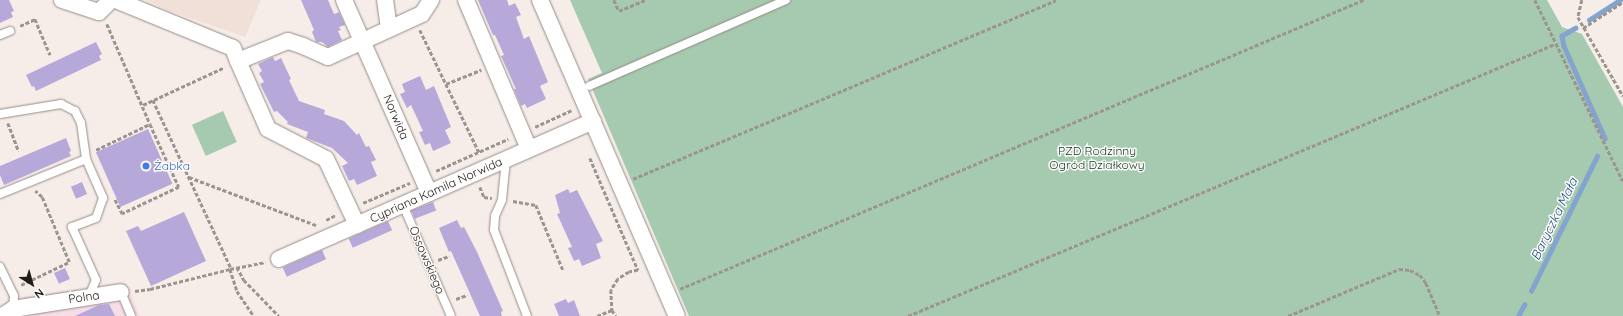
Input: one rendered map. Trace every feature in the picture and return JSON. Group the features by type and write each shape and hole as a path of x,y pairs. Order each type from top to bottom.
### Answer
{"street":[{"path":"62,0 99,12 111,0"},
{"path":"116,0 233,48 268,129 326,159 357,224"},
{"name":"Norwida","path":"344,0 429,193"},
{"path":"384,0 389,29"},
{"path":"238,61 288,41 328,57 422,14 431,0"},
{"path":"466,0 530,149"},
{"path":"540,0 677,316"},
{"name":"Cypriana Kamila Norwida","path":"279,259 593,121"},
{"name":"Polna","path":"7,312 89,296 121,292"}],"lane":[{"path":"589,86 786,0"},
{"path":"0,35 10,31"},
{"path":"2,114 61,104 75,111 81,123 86,158 103,198 96,218 72,227 96,280 89,296"},
{"path":"0,194 86,158"},
{"path":"506,159 502,200 495,216 494,230 527,316"},
{"name":"Ossowskiego","path":"403,205 451,316"},
{"path":"0,267 14,296 7,312"},
{"path":"121,292 130,316"}],"path":[{"path":"614,0 619,11 645,0"},
{"path":"620,185 1056,0"},
{"path":"667,294 1363,0"},
{"path":"1535,0 1555,44 1602,134 1623,181"},
{"path":"1582,0 1578,17 1623,96"},
{"path":"1583,28 1623,2"},
{"path":"99,12 107,23 150,124 179,187 122,214 112,193"},
{"path":"414,17 478,152"},
{"path":"10,31 35,19 50,55"},
{"path":"908,316 1555,44"},
{"path":"143,105 238,61"},
{"path":"446,84 494,64"},
{"path":"153,100 230,268 237,290 254,316"},
{"path":"2,114 19,151"},
{"path":"92,151 150,124"},
{"path":"589,155 638,270 630,272 618,279 611,290 612,310 616,316"},
{"path":"474,174 484,197 536,205 563,270"},
{"path":"188,177 316,225"},
{"path":"10,290 69,262 42,196 26,183"},
{"path":"121,292 150,289 230,268 279,259"},
{"path":"237,267 244,280 279,316"},
{"path":"1288,316 1399,270 1410,270 1420,275 1426,283 1440,316"},
{"path":"597,316 612,310"}],"shaded area":[{"path":"146,0 261,0 245,37 167,10"},
{"path":"126,283 140,316 28,316 23,297"}],"green space":[{"name":"PZD Rodzinny Ogród Działkowy","path":"570,0 1547,0 1562,27 1582,34 1623,107 1623,316 689,316 588,79 602,73"},
{"path":"223,111 237,142 206,156 192,125"}],"building":[{"path":"0,0 9,0 14,11 11,12 13,17 0,23"},
{"path":"301,0 328,0 334,14 339,12 345,25 339,27 341,30 338,31 342,40 328,47 322,42 316,42 312,32 314,30"},
{"path":"478,0 507,0 509,6 515,3 521,15 516,17 524,39 529,36 548,82 540,86 546,99 527,108 525,104 521,106 514,89 516,89 501,56 504,55 495,35 493,35"},
{"path":"96,42 102,54 99,56 101,60 36,91 34,86 32,87 26,75"},
{"path":"273,57 275,61 281,58 299,101 325,110 324,114 344,121 357,135 359,133 366,147 369,146 376,160 371,162 377,176 357,185 354,179 349,181 342,166 348,163 332,148 306,138 308,132 287,124 288,122 277,111 274,112 260,84 264,82 259,73 262,71 258,64"},
{"path":"420,76 426,90 434,86 451,127 445,130 451,143 433,151 430,143 425,145 419,132 423,131 411,105 407,108 400,94 405,92 402,84"},
{"path":"148,129 172,184 120,207 96,152"},
{"path":"66,138 71,151 69,152 71,156 4,185 0,175 0,166"},
{"path":"82,182 87,194 76,199 71,187"},
{"path":"568,189 570,193 577,190 603,241 596,244 601,258 582,266 579,259 574,261 568,248 572,247 557,214 560,213 555,195"},
{"path":"433,202 436,210 415,219 412,210"},
{"path":"184,212 206,261 151,286 126,231 138,226 141,231"},
{"path":"457,220 461,228 464,227 477,252 503,311 501,312 502,316 480,316 451,251 449,252 439,228"},
{"path":"388,221 392,230 353,248 349,238"},
{"path":"322,250 326,259 287,277 283,267"},
{"path":"65,268 70,279 59,284 54,273"},
{"path":"566,299 568,303 574,300 580,316 559,316 554,304"},
{"path":"109,304 115,316 75,316 99,305"}],"waterway":[{"name":"Baryczka Mała","path":"1589,20 1620,0"},
{"name":"Baryczka Mała","path":"1576,28 1562,36 1564,46 1605,138"},
{"name":"Baryczka Mała","path":"1531,291 1597,156"},
{"name":"Baryczka Mała","path":"1518,316 1524,305"}],"place":[{"name":"Żabka","path":"146,166"}]}
